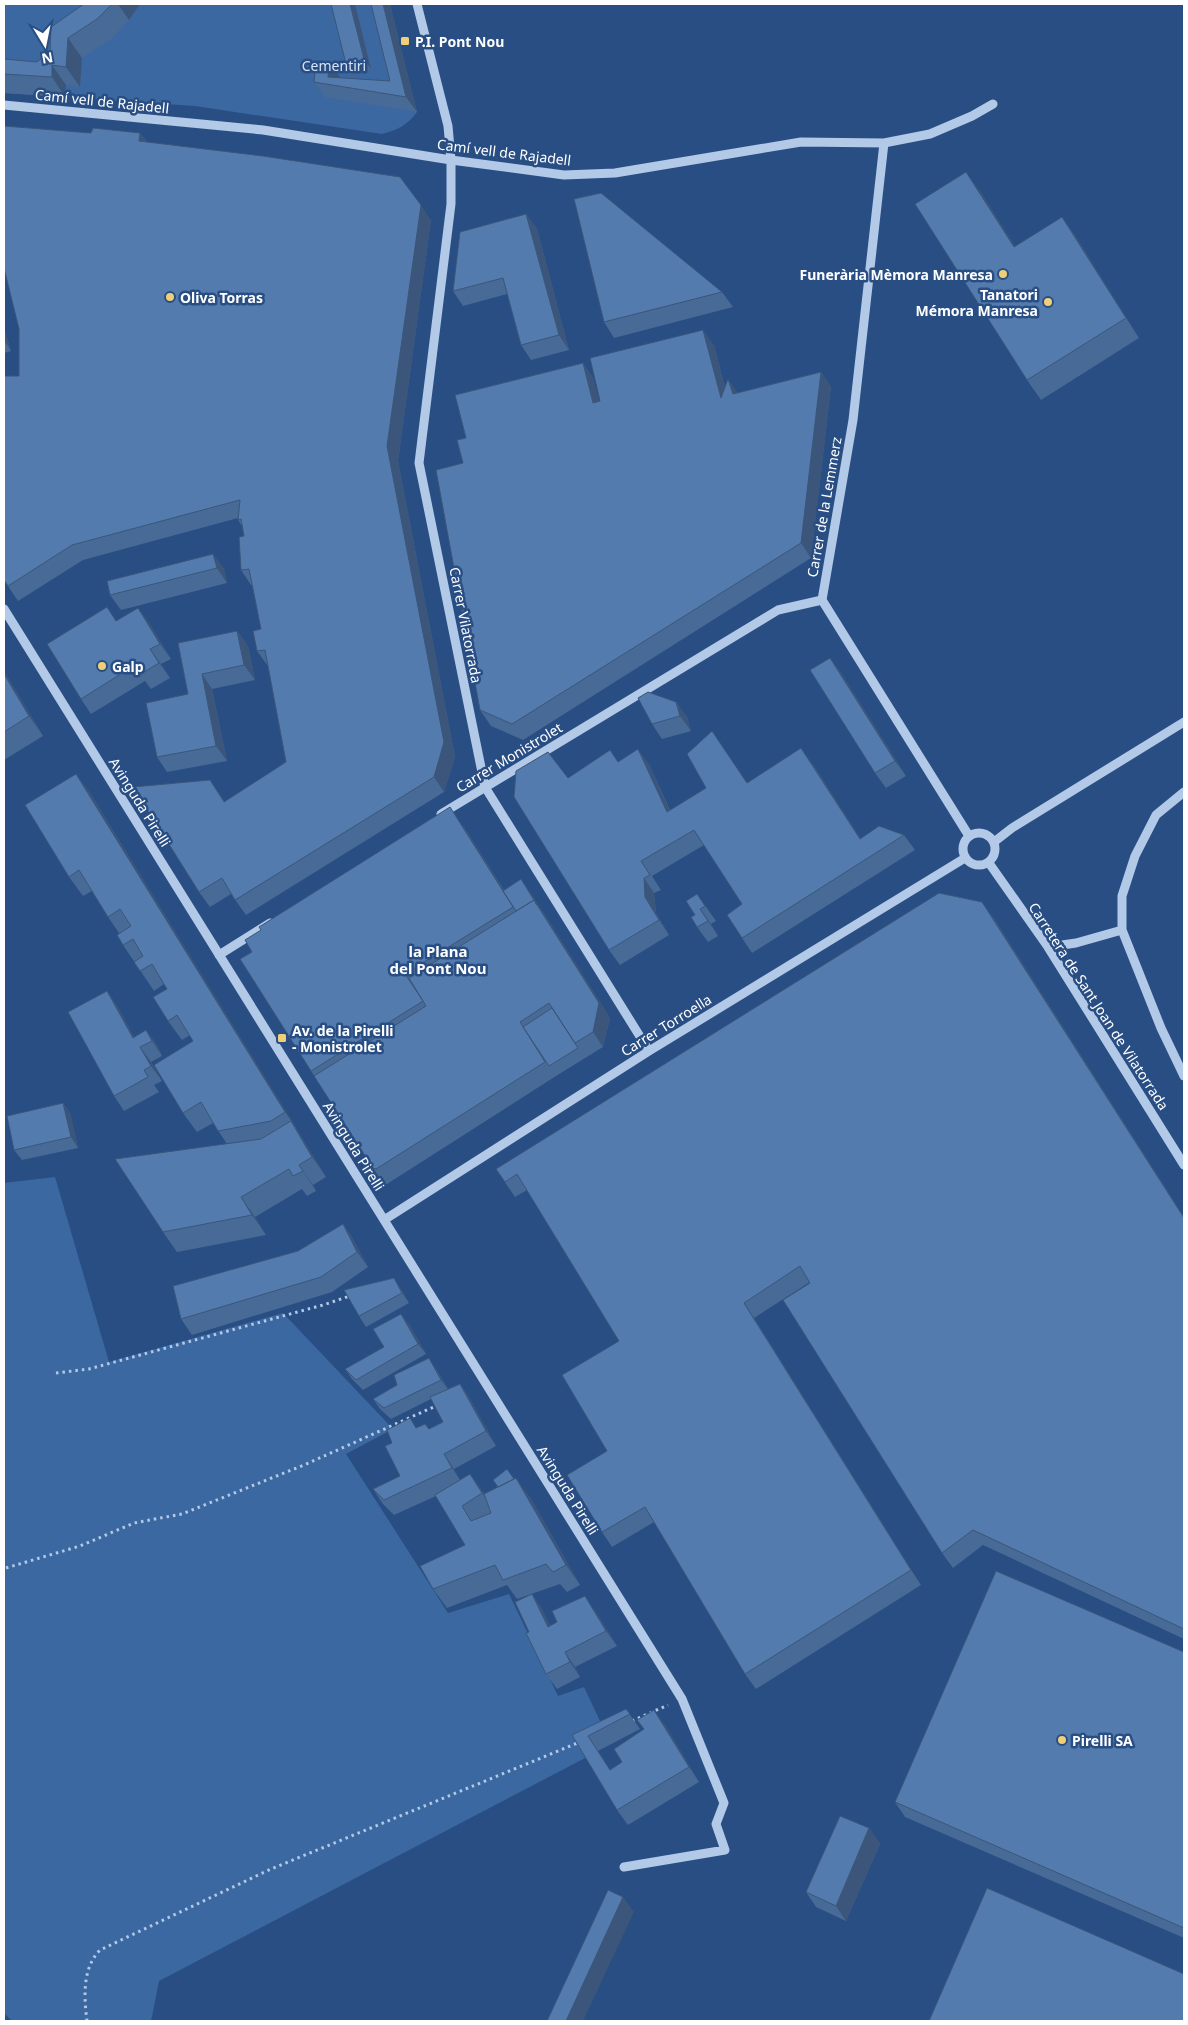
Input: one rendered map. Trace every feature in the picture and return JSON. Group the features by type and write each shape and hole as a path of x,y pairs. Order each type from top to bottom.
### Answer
{"street":[{"name":"Carrer Vilatorrada","path":"417,4 448,126 451,160 451,204 419,463 485,787 649,1051"},
{"name":"Camí vell de Rajadell","path":"4,105 263,130 451,160 564,175 615,173 801,142 884,143 930,134 972,116 993,104"},
{"name":"Carrer de la Lemmerz","path":"822,600 853,420 884,143"},
{"name":"Carrer Monistrolet","path":"434,819 778,610 822,600"},
{"path":"822,600 969,836"},
{"name":"Avinguda Pirelli","path":"4,608 682,1698 724,1803 716,1824 725,1850 624,1867"},
{"path":"994,842 1012,828 1184,722"},
{"path":"1184,792 1156,814 1135,856 1122,896 1122,930 1161,1028 1184,1076"},
{"path":"981,833 988,836 994,842 995,852 989,862 982,866 974,865 964,858 963,845 969,836 981,833"},
{"name":"Carrer Torroella","path":"384,1220 649,1051 964,858"},
{"name":"Carretera de Sant Joan de Vilatorrada","path":"989,862 1048,947 1184,1165"},
{"path":"219,955 275,920"},
{"path":"1048,947 1076,943 1122,930"}],"path":[{"path":"56,1373 89,1369 323,1305 351,1295"},
{"path":"6,1568 80,1546 134,1524 182,1514 304,1466 443,1402"},
{"path":"628,1722 682,1698"},
{"path":"87,2021 85,2009 86,1977 91,1962 100,1950 271,1869 582,1741"}],"green space":[{"name":"Cementiri","path":"4,4 390,4 417,112 402,126 382,134 195,106 4,93"},
{"path":"55,1177 109,1362 283,1313 393,1429 346,1454 448,1613 509,1594 558,1696 584,1687 608,1738 587,1757 159,1981 151,2021 12,2021 4,2013 4,1183"}],"building":[{"path":"84,4 112,4 97,19 68,38 66,67 52,65 52,77 4,74 4,59 37,62 50,52 51,27"},
{"path":"331,4 350,4 364,59 346,64"},
{"path":"371,4 383,4 406,97 314,82 316,61 329,62 328,77 390,81"},
{"path":"4,126 91,133 93,128 140,133 139,141 263,156 400,177 421,205 387,446 444,742 434,777 235,900 222,878 199,892 133,787 210,780 224,802 286,762 265,650 257,651 253,631 261,629 249,569 241,570 239,537 244,536 241,519 238,520 240,500 72,545 8,586 4,580 4,376 19,376 19,329 4,268"},
{"name":"Tanatori Mémora Manresa","path":"966,172 1014,247 1062,217 1126,318 1027,380 915,204"},
{"path":"601,193 722,292 604,322 574,199"},
{"path":"526,214 559,335 521,345 503,278 453,291 460,232"},
{"path":"703,330 721,398 728,379 733,394 821,372 801,543 512,724 480,710 436,470 463,463 457,440 466,438 455,395 583,363 593,403 600,401 590,358"},
{"path":"213,554 217,568 110,595 107,581"},
{"path":"107,607 116,621 138,608 160,644 150,649 159,663 141,674 135,665 81,699 47,644"},
{"path":"237,631 244,665 202,674 216,746 157,757 146,703 188,694 178,643"},
{"path":"830,658 895,761 875,773 810,670"},
{"path":"4,674 29,716 4,732"},
{"path":"648,692 676,702 680,716 652,724 638,698"},
{"path":"712,731 747,783 801,748 860,839 879,826 904,835 742,938 727,915 742,904 694,830 641,861 650,875 644,878 645,897 659,920 609,950 514,797 516,771 548,752 568,778 610,750 618,762 638,749 667,812 706,788 687,754"},
{"path":"76,774 285,1112 271,1121 218,1131 201,1102 183,1113 154,1065 193,1041 177,1015 168,1021 153,997 167,989 152,964 140,971 134,962 143,956 133,939 123,945 117,935 131,926 120,909 108,917 79,870 69,877 25,805"},
{"path":"450,807 513,907 405,974 423,1001 311,1071 240,959 252,952 245,940 261,930 259,927"},
{"path":"521,879 534,900 516,911 503,891"},
{"path":"939,893 982,902 1184,1218 1184,1629 973,1530 942,1553 783,1300 810,1283 800,1266 744,1303 911,1570 745,1674 645,1507 602,1532 567,1475 607,1451 562,1375 619,1341 517,1174 505,1182 496,1169"},
{"path":"697,894 705,906 700,909 708,921 697,927 691,917 695,915 686,901"},
{"path":"534,900 599,1003 593,1032 575,1043 549,1003 520,1022 545,1062 376,1169 373,1168 314,1076 426,1006 409,978"},
{"path":"107,991 133,1038 146,1030 152,1041 140,1047 151,1066 144,1070 148,1077 114,1096 68,1012"},
{"path":"552,1008 578,1048 549,1066 523,1027"},
{"path":"63,1103 71,1137 14,1150 7,1116"},
{"path":"291,1121 312,1157 299,1165 303,1171 293,1176 289,1169 241,1197 252,1215 163,1232 115,1159 261,1139"},
{"path":"343,1224 357,1252 321,1277 181,1319 173,1286 298,1251"},
{"path":"394,1278 402,1293 359,1316 344,1290"},
{"path":"401,1314 418,1344 356,1380 345,1369 384,1347 373,1329"},
{"path":"429,1358 441,1380 384,1408 373,1399 397,1385 394,1375"},
{"path":"460,1384 486,1431 444,1454 452,1468 384,1500 373,1489 400,1476 385,1446 392,1443 387,1430 410,1418 416,1428 425,1424 429,1429 443,1422 430,1397"},
{"path":"507,1469 514,1479 498,1487 493,1480"},
{"path":"470,1474 482,1493 462,1506 471,1521 491,1513 484,1494 516,1478 566,1565 553,1572 546,1564 503,1580 495,1565 433,1589 420,1566 465,1545 435,1495"},
{"name":"Pirelli SA","path":"996,1571 1184,1652 1184,1928 895,1802"},
{"path":"532,1594 548,1627 557,1622 552,1611 585,1596 606,1631 565,1652 570,1662 546,1674 526,1633 529,1632 515,1602"},
{"path":"626,1709 630,1714 588,1736 610,1770 622,1762 614,1749 644,1729 637,1720 654,1710 689,1767 617,1810 572,1735"},
{"path":"840,1816 869,1828 836,1906 806,1892"},
{"path":"987,1888 1184,1974 1184,2021 929,2021"},
{"path":"608,1890 623,1897 566,2021 547,2021"}],"place":[{"name":"P.I. Pont Nou","path":"405,41"},
{"name":"Funerària Mèmora Manresa","path":"1003,274"},
{"name":"Oliva Torras","path":"170,297"},
{"name":"Tanatori Mémora Manresa","path":"1048,302"},
{"name":"Galp","path":"102,666"},
{"name":"Av. de la Pirelli - Monistrolet","path":"282,1038"},
{"name":"Pirelli SA","path":"1062,1740"}],"district":[{"name":"la Plana del Pont Nou","path":"438,960"}]}
